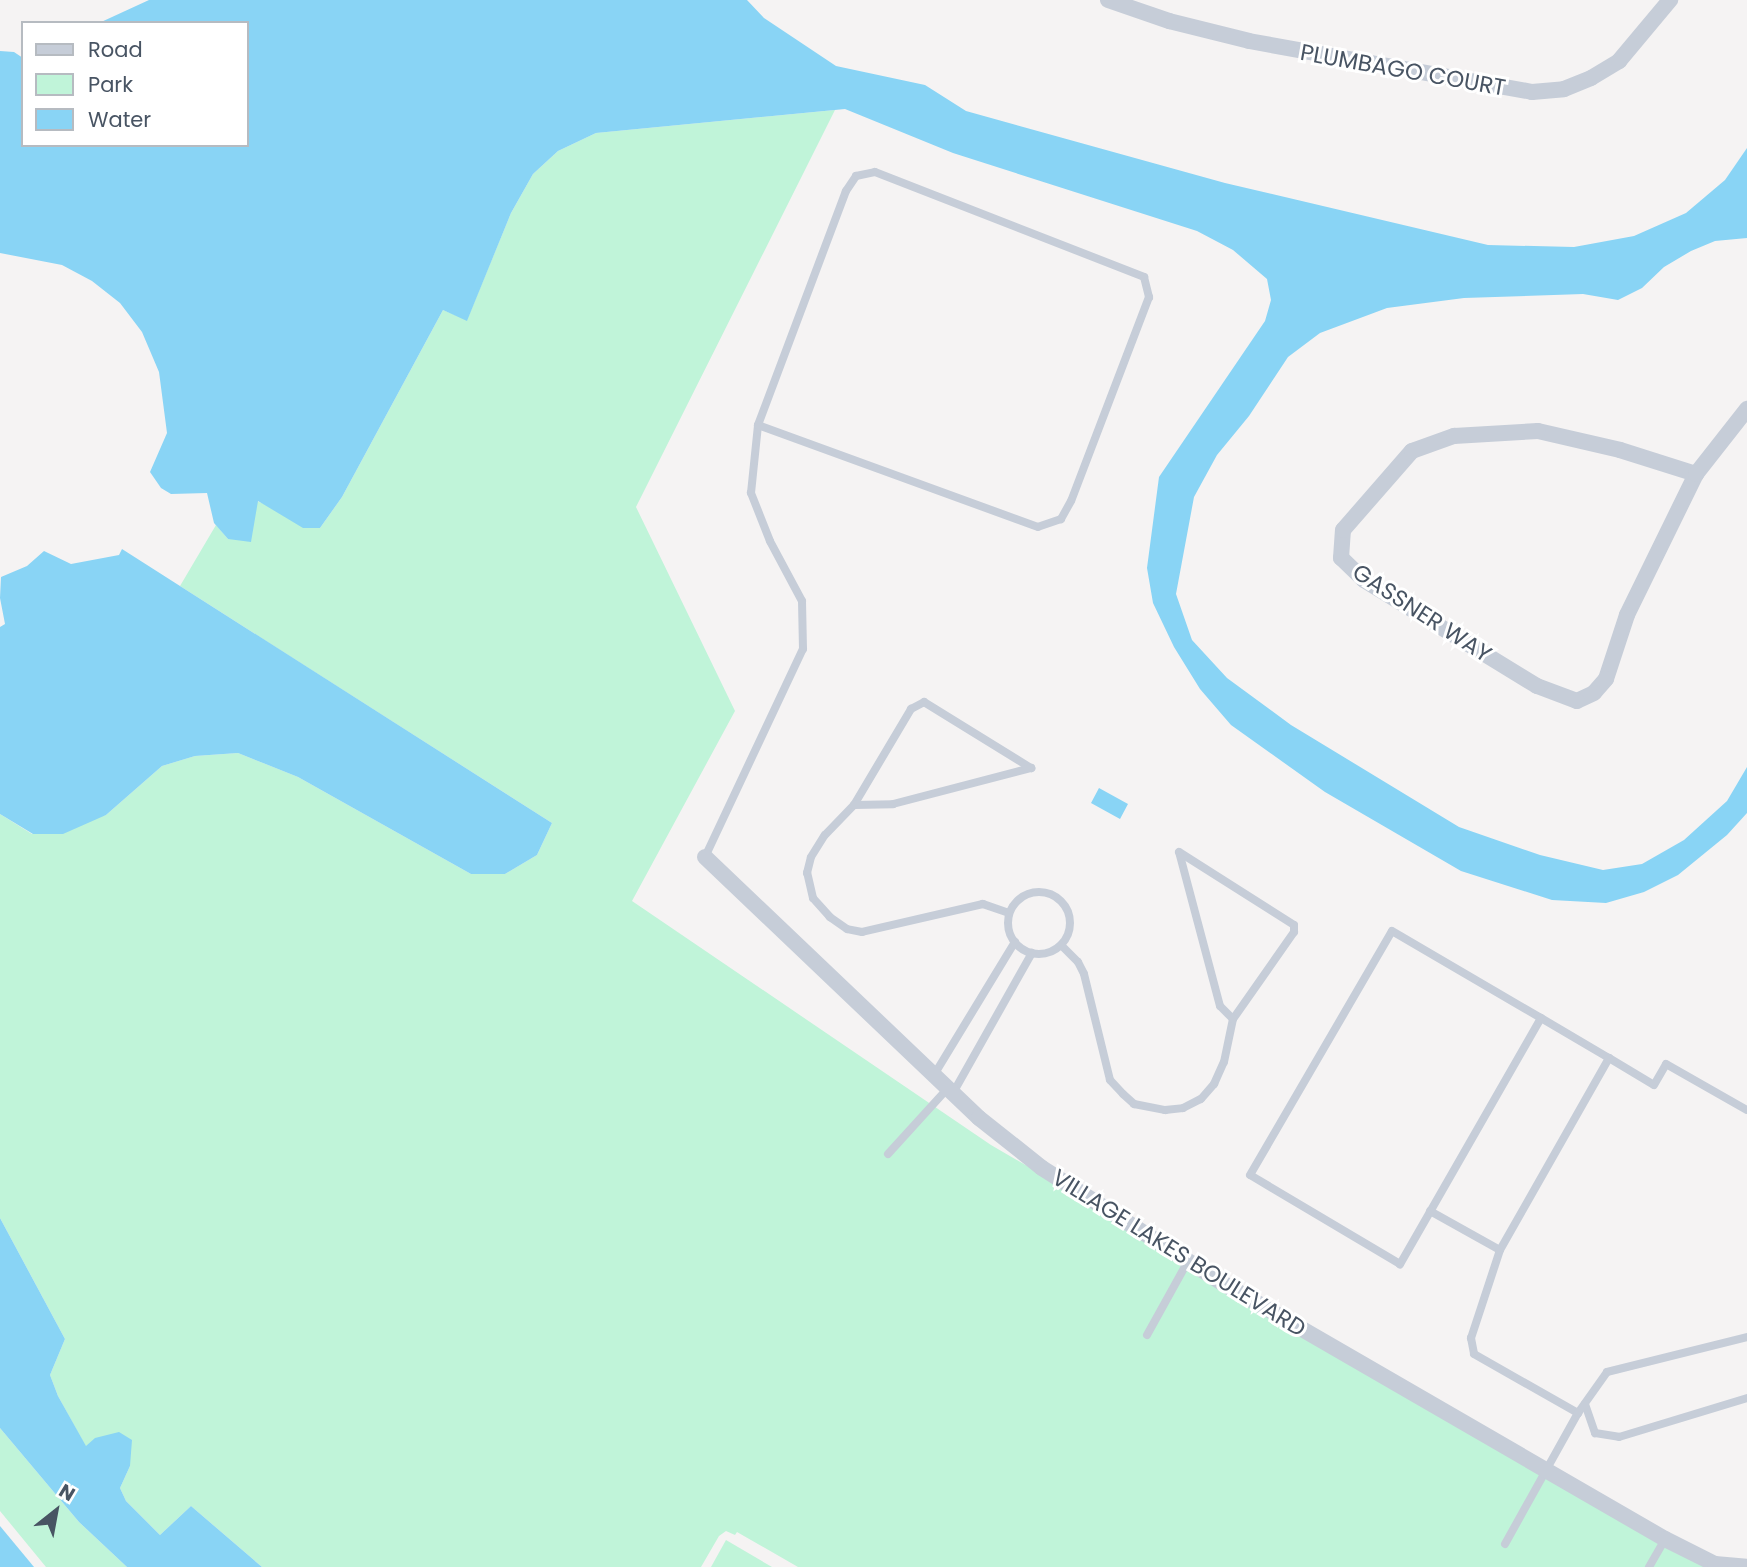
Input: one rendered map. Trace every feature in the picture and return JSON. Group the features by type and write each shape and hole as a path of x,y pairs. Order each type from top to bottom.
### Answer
{"street":[{"name":"PLUMBAGO COURT","path":"1108,0 1169,21 1249,41 1532,92 1564,89 1591,78 1619,61 1670,0"},
{"name":"GASSNER WAY","path":"1696,474 1620,450 1538,431 1454,436 1412,451 1343,530 1341,558 1364,580 1537,686 1577,701 1594,693 1606,679 1627,615 1696,474 1747,410"},
{"name":"VILLAGE LAKES BOULEVARD","path":"705,857 951,1091 1042,1168 1188,1261 1665,1539 1716,1566 1747,1567"}],"lane":[{"path":"705,857 803,649 802,601 770,541 751,493 758,425 846,191 856,176 875,172 1144,277 1149,297 1071,500 1061,519 1038,527 758,425"},
{"path":"854,805 893,804 1031,768 924,702 911,709 854,805 825,835 811,857 807,873 813,898 830,917 847,929 862,932 983,904 1009,913"},
{"path":"1061,945 1078,962 1084,974 1110,1080 1134,1104 1165,1110 1183,1108 1202,1098 1214,1084 1224,1062 1233,1019 1294,932 1294,925 1179,852 1220,1006 1233,1019"},
{"path":"1041,892 1051,894 1066,908 1070,928 1061,945 1052,951 1032,953 1014,942 1010,933 1009,913 1022,897 1041,892"},
{"path":"1541,1018 1400,1264 1250,1175 1392,931 1541,1018 1654,1085 1665,1064 1747,1110"},
{"path":"934,1075 1014,942"},
{"path":"888,1154 951,1091 1032,953"},
{"path":"1578,1413 1474,1354 1471,1338 1500,1250 1609,1058"},
{"path":"1430,1211 1500,1250"},
{"path":"1147,1335 1188,1261"},
{"path":"1505,1544 1578,1413 1607,1372 1747,1337"},
{"path":"1585,1404 1595,1433 1619,1437 1747,1398"},
{"path":"1649,1567 1665,1539"}],"green space":[{"path":"835,110 636,507 735,711 632,901 991,1145 1719,1567 798,1567 737,1532 735,1535 726,1531 719,1536 701,1567 262,1567 191,1506 160,1535 126,1501 120,1488 130,1466 86,1447 58,1396 50,1375 65,1339 0,1218 0,814 32,834 106,815 162,766 195,756 238,753 298,777 471,874 505,874 537,855 552,823 180,586 216,525 228,539 257,501 320,528 342,497 443,310 467,320 511,213 533,174 558,151 596,133"},
{"path":"0,1428 79,1522 127,1567 46,1567 0,1511"},
{"path":"726,1540 772,1567 711,1567"}],"water":[{"path":"149,0 747,0 764,18 836,66 925,85 966,111 1225,183 1488,245 1574,247 1634,236 1686,213 1725,180 1747,148 1747,238 1715,241 1691,251 1664,267 1642,288 1618,300 1583,294 1464,298 1387,308 1320,333 1288,357 1249,416 1217,455 1194,497 1176,594 1192,640 1227,678 1291,725 1459,827 1540,855 1603,870 1642,864 1684,840 1727,801 1747,767 1747,813 1727,835 1678,875 1644,892 1606,903 1552,900 1461,871 1325,792 1231,725 1200,689 1174,647 1153,603 1147,568 1159,477 1265,321 1271,300 1267,279 1233,250 1197,231 953,153 845,109 596,133 558,151 533,174 511,213 467,321 443,310 342,497 320,528 303,528 258,501 251,542 228,539 214,523 207,493 171,494 161,488 150,472 167,433 159,372 142,332 120,303 92,281 62,265 0,253 0,51 14,52 21,57 21,147 248,147 248,21 103,21"},
{"path":"122,549 552,823 537,855 505,874 471,874 298,777 238,753 195,756 162,766 106,815 63,834 33,834 0,814 0,627 5,624 0,598 1,577 27,566 44,551 71,564 119,555"},
{"path":"1099,788 1128,804 1120,819 1091,803"},
{"path":"0,1218 65,1339 50,1375 58,1396 86,1446 95,1438 119,1432 132,1440 130,1466 120,1488 126,1501 160,1535 191,1506 262,1567 127,1567 79,1522 0,1428"},
{"path":"0,1526 34,1567 0,1567"}]}
